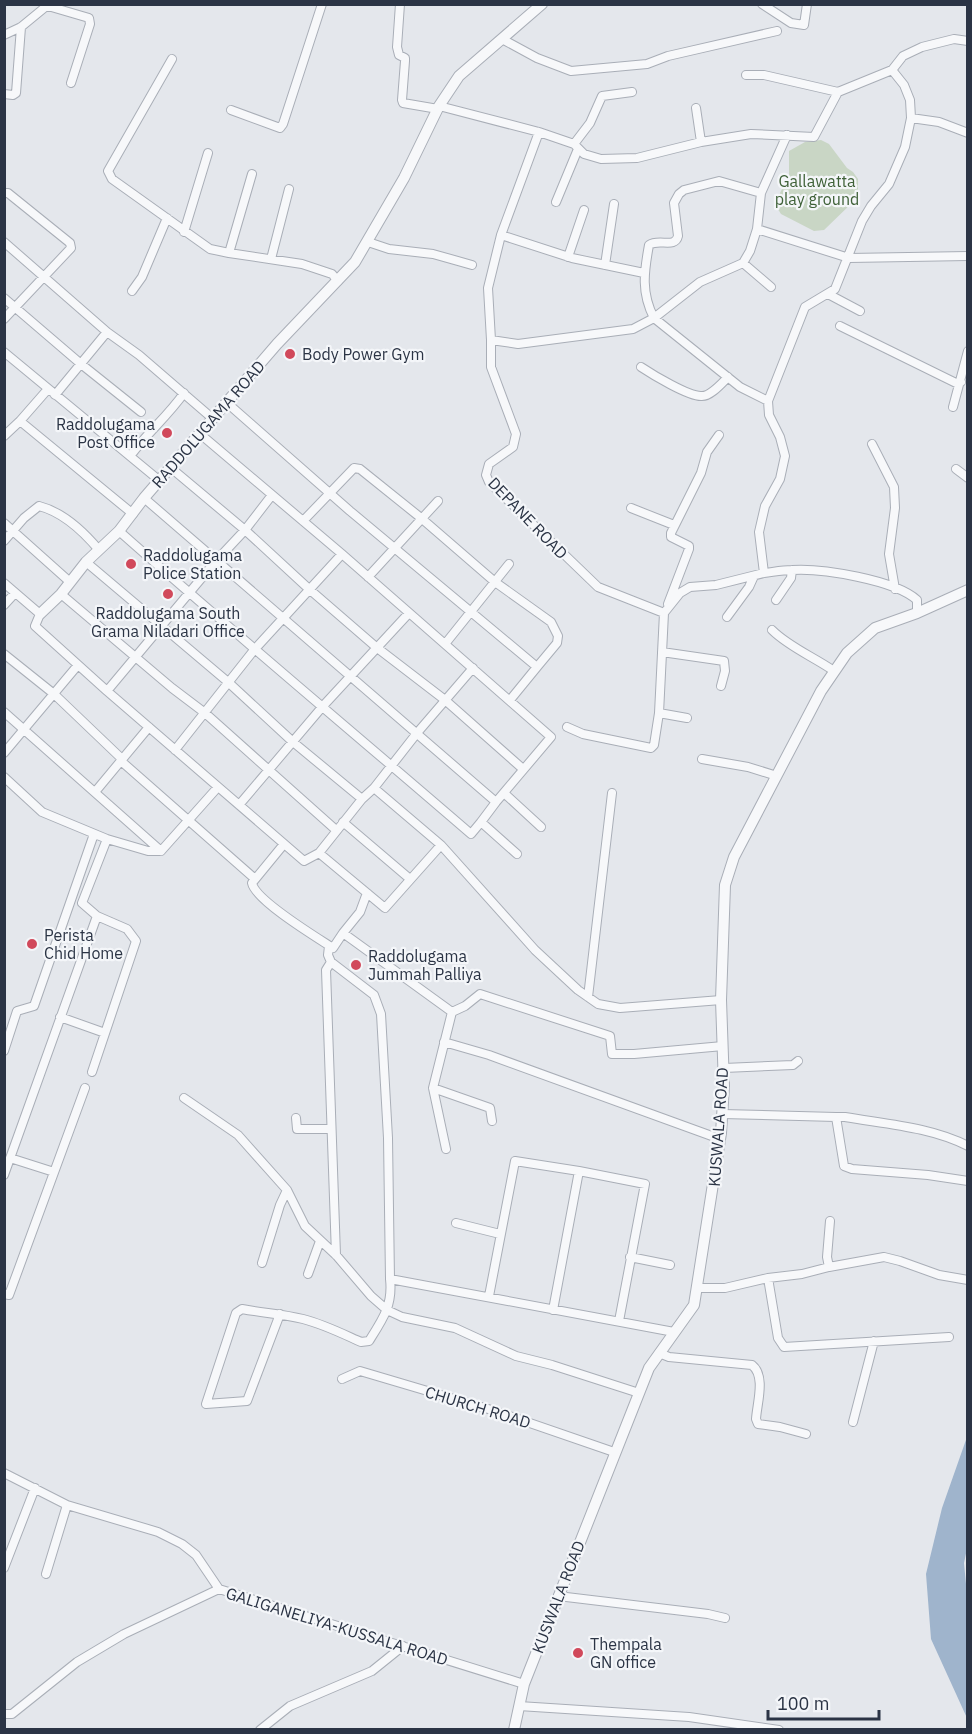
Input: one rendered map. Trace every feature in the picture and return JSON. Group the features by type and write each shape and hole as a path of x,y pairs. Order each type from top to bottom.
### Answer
{"street":[{"path":"231,110 280,128 322,4"},
{"path":"400,4 398,47 399,55 405,58 403,103 421,107 439,107 539,132 576,146 584,154 601,159 637,158 701,142 751,134 814,137 838,92"},
{"name":"RADDOLUGAMA ROAD","path":"40,614 61,594 86,562 119,531 144,498 226,402 355,262 404,178 439,107 459,76 542,4"},
{"path":"762,4 772,8 791,23 804,25 807,4"},
{"path":"4,35 21,27 49,5 89,18 90,24 71,83"},
{"path":"4,94 16,93 21,27"},
{"path":"502,39 537,58 571,71 647,64 668,56 777,31"},
{"path":"746,75 764,75 838,92 892,70 903,56 922,47 954,39 968,40"},
{"path":"172,59 108,171 112,179 210,249 303,264 332,274 338,281"},
{"path":"764,573 759,532 765,506 780,479 784,456 780,437 769,415 768,401 805,307 835,289 862,221 889,184 905,147 910,118 910,100 904,85 892,70"},
{"path":"556,202 576,146 590,123 602,96 632,92"},
{"path":"696,108 701,142"},
{"path":"910,118 939,122 968,133"},
{"name":"DEPANE ROAD","path":"539,132 501,235 488,288 490,368 516,434 513,447 489,464 486,475 489,482 598,587 664,613"},
{"path":"491,340 518,344 633,329 654,318 700,282 743,263 750,251 757,229 761,193 787,135"},
{"path":"184,232 208,153"},
{"path":"229,253 252,174"},
{"path":"761,193 719,180 684,190 674,203 677,241 674,243 654,242 649,245 644,273 647,304 654,318 740,387 768,401"},
{"path":"271,260 289,189"},
{"path":"4,193 8,193 32,211 70,243 71,248 4,320"},
{"path":"605,265 614,204"},
{"path":"568,257 584,210"},
{"path":"132,291 142,278 167,218"},
{"path":"757,229 849,258 968,256"},
{"path":"501,235 568,257 644,273"},
{"path":"4,242 107,332 139,355 212,418"},
{"path":"368,242 389,249 433,254 471,265"},
{"path":"743,263 771,286"},
{"path":"828,294 860,311"},
{"path":"4,298 141,412"},
{"path":"840,326 958,384 961,382"},
{"path":"4,436 81,364 107,332"},
{"path":"953,407 968,351"},
{"path":"4,352 160,481"},
{"path":"641,368 668,384 701,396 708,394 728,377"},
{"path":"131,455 170,413 184,393"},
{"path":"226,402 371,528 537,667"},
{"path":"20,421 133,514"},
{"path":"119,531 254,650 323,706 471,834 551,737 342,554 199,433"},
{"path":"567,727 583,734 651,748 654,745 659,713 664,613 689,549 689,546 671,537 671,534 701,473 707,452 719,435"},
{"path":"872,444 894,487 890,554 895,589"},
{"path":"171,468 245,530 376,647 445,700 523,769"},
{"path":"303,521 354,468 360,469 495,582 551,622 558,636 557,643 510,700"},
{"path":"956,469 968,478"},
{"path":"107,692 272,495"},
{"path":"144,498 496,802"},
{"path":"368,577 438,501"},
{"path":"4,541 24,518 39,506 53,510 86,535 99,550"},
{"path":"631,508 674,525"},
{"path":"4,523 70,582"},
{"path":"175,750 254,650 342,554"},
{"path":"86,562 362,799"},
{"path":"445,644 508,564"},
{"path":"664,613 680,593 690,588 716,585 764,573 792,570 856,576 909,593 917,600 918,613"},
{"path":"776,600 791,578 792,570"},
{"path":"727,617 749,587 754,576"},
{"path":"4,583 40,614 35,626 107,692 304,861 319,853 473,668"},
{"name":"KUSWALA ROAD","path":"514,1730 524,1684 649,1368 694,1305 722,1114 721,1000 724,885 744,836 834,671 847,653 875,628 918,613 968,590"},
{"path":"4,605 15,593"},
{"path":"61,594 205,713 336,830"},
{"path":"239,805 323,706 409,613"},
{"path":"772,630 834,671"},
{"path":"662,652 724,661 725,671 721,686"},
{"path":"4,654 54,694 122,760 254,878"},
{"path":"4,753 78,665"},
{"path":"4,712 161,851"},
{"path":"659,713 687,718"},
{"path":"95,792 149,727"},
{"path":"702,759 748,767 777,776"},
{"path":"4,777 42,812 107,839 148,850 161,851"},
{"path":"161,851 218,787"},
{"path":"374,788 441,845 535,950 578,990 598,1004 620,1008 721,1000"},
{"path":"504,793 541,827"},
{"path":"588,997 612,794"},
{"path":"343,822 410,879"},
{"path":"481,822 517,854"},
{"path":"4,1051 17,1011 34,1005 94,834"},
{"path":"92,1072 136,941 127,929 97,916 82,903 107,839"},
{"path":"284,844 254,878 252,887 329,946 333,948 360,912 367,893"},
{"path":"319,853 385,908 441,845"},
{"path":"4,1175 97,916"},
{"path":"343,933 452,1012"},
{"path":"279,1314 247,1401 206,1404 236,1312 242,1309 263,1314 279,1314 306,1319 362,1341 369,1341 390,1302 388,1138 381,1014 374,996 331,962 328,955 329,946"},
{"path":"331,962 326,970 336,1255"},
{"path":"452,1012 465,1006 480,994 610,1036 612,1054 723,1046"},
{"path":"446,1149 433,1088 452,1012"},
{"path":"60,1017 105,1034"},
{"path":"444,1042 489,1055 720,1139"},
{"path":"723,1068 794,1065 798,1061"},
{"path":"433,1088 490,1108 492,1121"},
{"path":"4,1294 9,1295 85,1089"},
{"path":"184,1098 238,1135 287,1190 305,1226 336,1255 371,1296 387,1310 402,1317 455,1328 516,1356 639,1393"},
{"path":"722,1114 845,1117 954,1138 968,1146"},
{"path":"296,1118 297,1129 331,1129"},
{"path":"836,1118 844,1166 852,1169 968,1181"},
{"path":"10,1158 54,1172"},
{"path":"489,1296 515,1161 579,1171 645,1184 619,1321"},
{"path":"553,1310 579,1171"},
{"path":"262,1263 287,1190"},
{"path":"829,1267 827,1257 830,1221"},
{"path":"456,1223 500,1234"},
{"path":"308,1274 320,1241"},
{"path":"630,1257 670,1265"},
{"path":"698,1288 725,1288 884,1257 939,1275 968,1280"},
{"path":"768,1278 777,1338 784,1347 949,1337"},
{"path":"390,1279 674,1332"},
{"path":"853,1422 874,1341"},
{"path":"659,1353 669,1357 752,1365 760,1378 756,1419 758,1424 780,1426 806,1434"},
{"name":"CHURCH ROAD","path":"342,1379 360,1371 495,1411 614,1452"},
{"name":"GALIGANELIYA-KUSSALA ROAD","path":"4,1473 67,1505 158,1532 182,1544 196,1555 219,1589 524,1684"},
{"path":"4,1568 35,1488"},
{"path":"46,1574 67,1505"},
{"path":"4,1714 12,1714 77,1662 124,1634 219,1589"},
{"path":"558,1596 725,1618"},
{"path":"260,1730 290,1706 372,1671 403,1646"},
{"path":"519,1706 689,1717 779,1730"}],"green space":[{"name":"Gallawatta play ground","path":"821,140 829,144 858,179 858,194 854,201 824,230 814,231 781,214 776,206 789,175 789,151 805,142"}],"water":[{"path":"967,1437 968,1544 964,1563 968,1605 967,1718 931,1639 926,1574 942,1508"}],"place":[{"name":"Body Power Gym","path":"290,354"},
{"name":"Raddolugama Post Office","path":"167,433"},
{"name":"Raddolugama Police Station","path":"131,564"},
{"name":"Raddolugama South Grama Niladari Office","path":"168,594"},
{"name":"Perista Chid Home","path":"32,944"},
{"name":"Raddolugama Jummah Palliya","path":"356,965"},
{"name":"Thempala GN office","path":"578,1653"}]}
